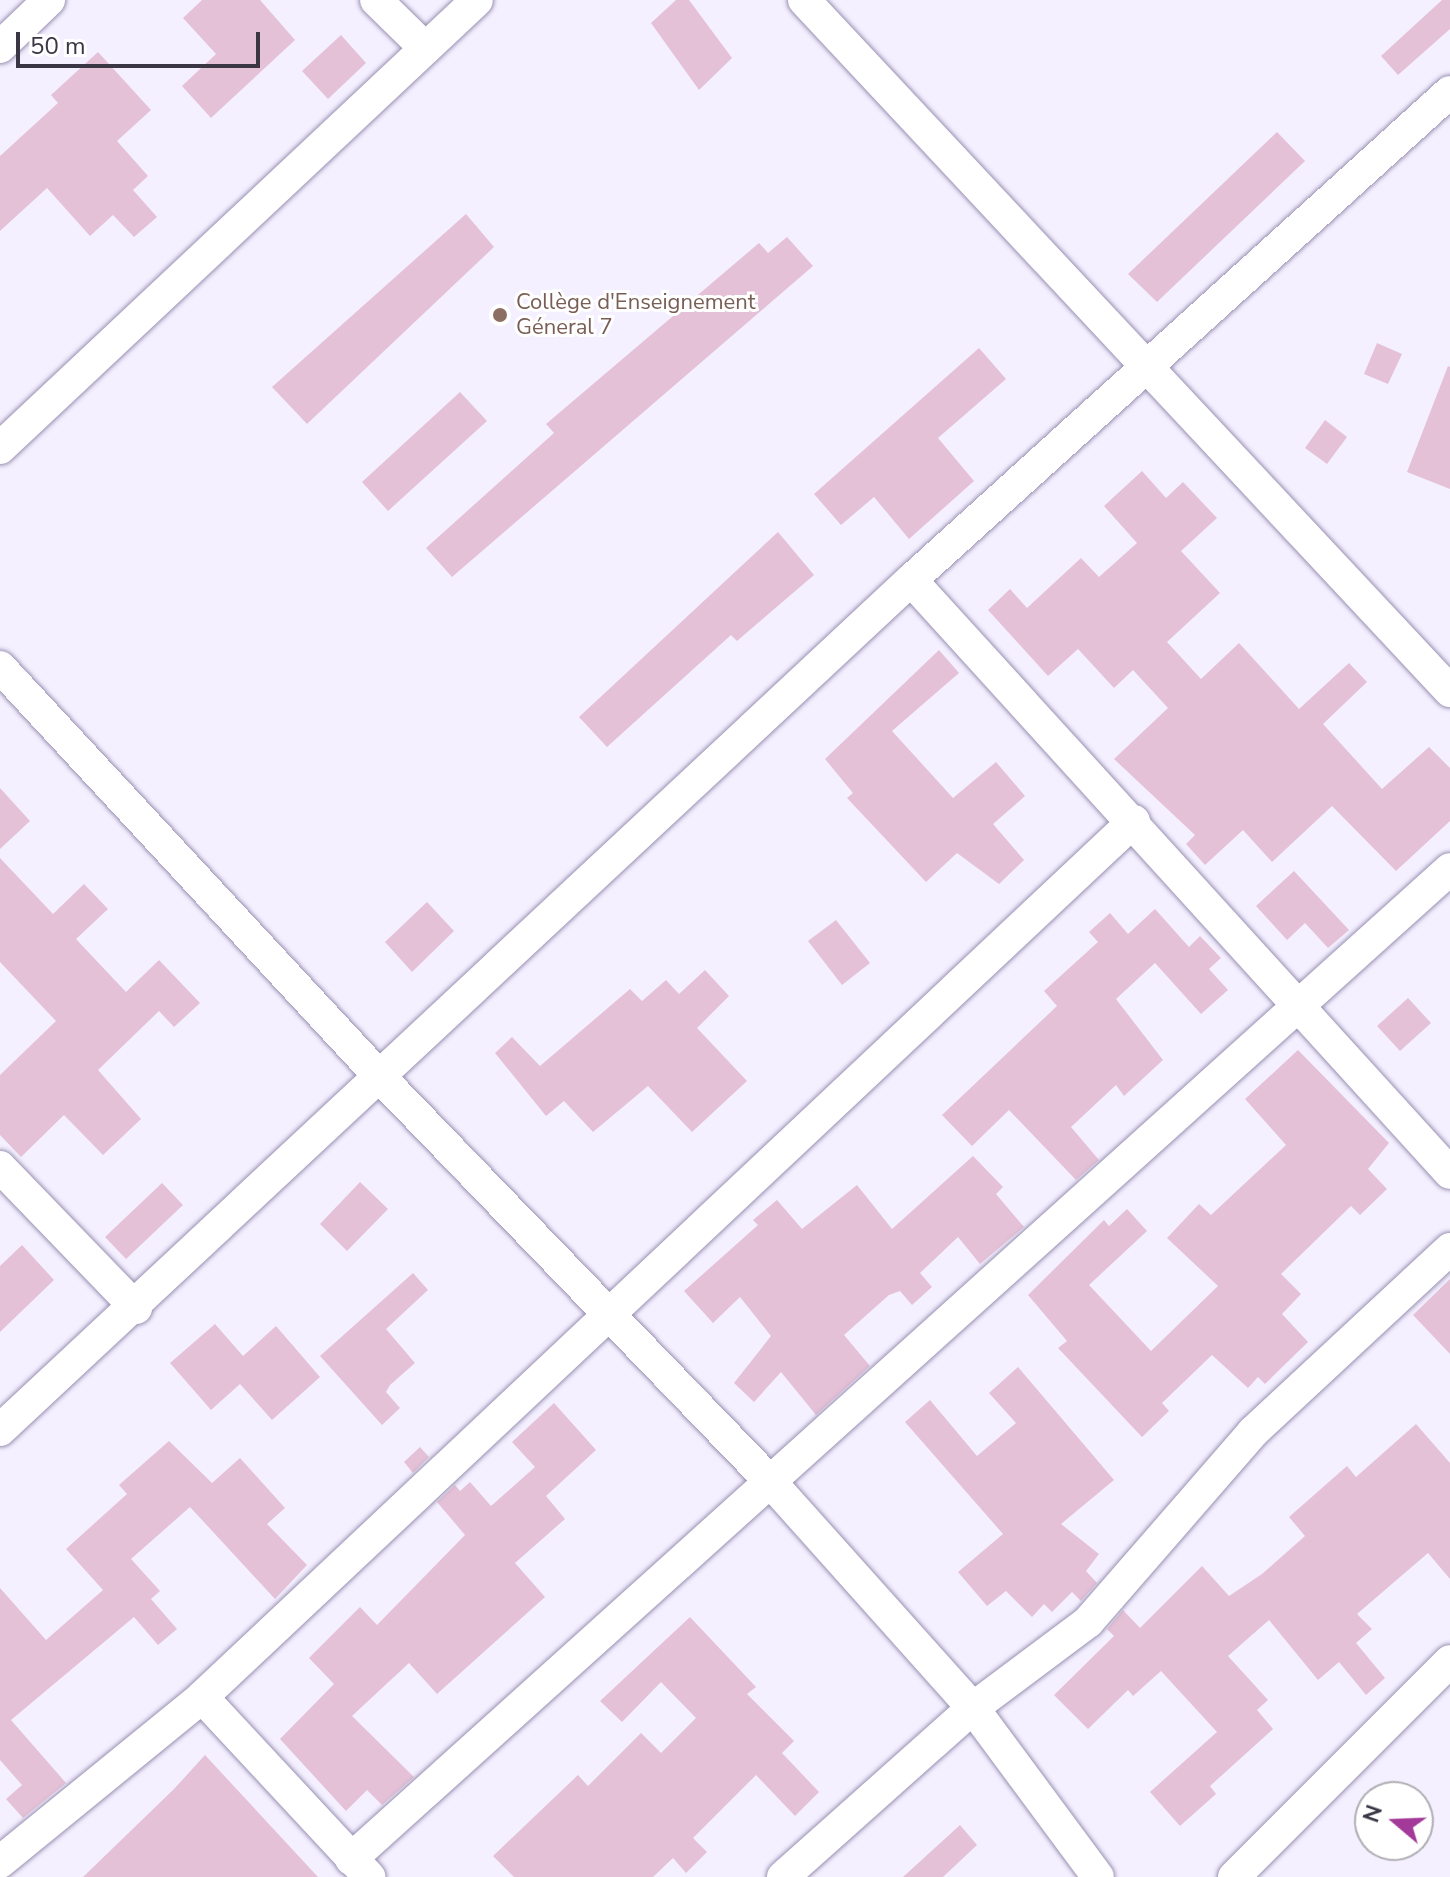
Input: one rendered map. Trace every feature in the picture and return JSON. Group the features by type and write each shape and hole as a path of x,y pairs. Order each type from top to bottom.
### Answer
{"street":[{"path":"0,47 49,0"},
{"path":"376,0 424,47"},
{"path":"0,448 477,0"},
{"path":"804,0 1149,362 1450,691"},
{"path":"0,1430 136,1308 911,580 1450,92"},
{"path":"911,580 1134,821 1450,1173"},
{"path":"0,667 380,1077 768,1479 973,1708 1098,1877"},
{"path":"0,1862 202,1697 611,1317 1134,821"},
{"path":"202,1697 360,1868 768,1479 1301,1009 1450,869"},
{"path":"0,1167 136,1308"},
{"path":"783,1877 973,1708 1088,1622 1253,1432 1450,1249"},
{"path":"1234,1877 1450,1661"}],"building":[{"path":"202,0 260,0 295,40 211,118 182,86 216,54 183,18"},
{"path":"676,0 689,0 732,58 699,90 651,23"},
{"path":"1442,0 1450,0 1450,29 1398,75 1381,56"},
{"path":"341,35 366,63 328,99 302,71"},
{"path":"98,52 151,110 117,141 148,176 133,190 157,217 134,237 113,215 90,236 47,188 0,231 0,156 58,103 51,95"},
{"path":"1277,132 1305,161 1157,302 1128,274"},
{"path":"466,214 494,247 307,424 272,387"},
{"path":"787,237 813,266 452,577 426,548 554,433 546,424 759,243 768,253"},
{"path":"1377,343 1402,354 1388,384 1364,374"},
{"path":"979,348 1006,379 938,438 974,481 909,539 874,497 841,525 814,494"},
{"path":"1450,367 1450,489 1407,472"},
{"path":"460,392 487,421 388,511 362,482"},
{"path":"1325,420 1347,437 1327,464 1305,448"},
{"path":"1142,471 1166,498 1183,482 1217,518 1181,551 1220,593 1167,642 1201,679 1239,643 1299,709 1349,663 1367,682 1323,724 1382,789 1429,747 1450,768 1450,821 1396,871 1332,806 1272,862 1243,830 1205,865 1186,844 1195,835 1114,759 1168,708 1133,670 1114,688 1078,649 1048,676 988,610 1010,589 1027,608 1081,558 1099,577 1137,543 1104,506"},
{"path":"778,532 814,575 737,641 731,635 607,747 579,717"},
{"path":"939,650 959,673 892,731 953,798 996,762 1025,796 993,824 1024,860 999,884 957,853 926,882 847,798 853,793 825,759"},
{"path":"0,788 30,821 0,849"},
{"path":"0,858 53,914 84,884 108,909 76,939 126,992 159,960 200,1003 174,1027 159,1011 98,1070 141,1119 103,1155 64,1115 21,1157 0,1135 0,1075 56,1021 0,962"},
{"path":"1294,871 1349,930 1328,948 1305,923 1287,940 1256,906"},
{"path":"427,902 454,931 412,972 385,942"},
{"path":"1155,909 1189,947 1200,936 1221,958 1209,969 1228,990 1201,1014 1155,963 1116,999 1163,1060 1124,1096 1116,1085 1071,1127 1099,1160 1076,1180 1009,1110 972,1146 942,1115 1057,1006 1044,991 1098,942 1089,932 1110,913 1128,934"},
{"path":"836,920 870,963 842,985 808,941"},
{"path":"705,970 729,996 697,1028 747,1081 692,1132 648,1086 593,1132 564,1101 546,1116 495,1053 512,1037 540,1066 630,989 642,1001 666,980 679,994"},
{"path":"1408,998 1431,1023 1400,1051 1377,1026"},
{"path":"1298,1050 1389,1143 1368,1169 1387,1189 1360,1215 1351,1206 1281,1274 1301,1294 1282,1314 1308,1342 1265,1384 1258,1377 1248,1388 1212,1355 1162,1403 1169,1411 1142,1437 1058,1348 1067,1341 1028,1295 1104,1220 1109,1226 1127,1209 1147,1231 1089,1285 1151,1351 1218,1286 1167,1238 1199,1204 1211,1215 1286,1145 1245,1099"},
{"path":"973,1156 1003,1187 996,1194 1024,1227 980,1264 958,1237 920,1273 932,1287 912,1305 900,1291 889,1295 844,1335 870,1366 816,1415 781,1372 754,1402 734,1383 771,1336 740,1297 713,1323 684,1291 758,1225 753,1220 777,1200 802,1229 857,1185 892,1229"},
{"path":"360,1182 388,1209 347,1251 320,1224"},
{"path":"162,1183 183,1205 126,1259 105,1237"},
{"path":"22,1245 54,1280 0,1332 0,1266"},
{"path":"413,1273 428,1290 386,1329 415,1363 386,1392 400,1408 382,1425 320,1356"},
{"path":"1450,1279 1450,1354 1413,1315"},
{"path":"215,1324 243,1356 276,1326 320,1377 272,1420 240,1384 211,1410 170,1363"},
{"path":"1018,1367 1114,1480 1061,1524 1099,1554 1086,1571 1097,1583 1081,1601 1072,1592 1052,1612 1044,1604 1032,1617 1006,1591 987,1606 958,1572 1003,1534 905,1422 930,1400 977,1456 1016,1423 989,1393"},
{"path":"554,1403 596,1450 546,1496 565,1519 515,1563 545,1597 437,1694 409,1663 352,1716 414,1777 382,1805 367,1790 346,1811 280,1739 334,1684 309,1658 360,1607 377,1625 465,1535 437,1502 455,1485 460,1491 470,1482 491,1506 535,1467 512,1442"},
{"path":"1416,1424 1450,1463 1450,1579 1428,1553 1357,1614 1372,1629 1356,1643 1385,1678 1366,1695 1339,1662 1318,1680 1269,1620 1228,1656 1268,1700 1257,1710 1273,1729 1210,1786 1216,1794 1180,1826 1150,1792 1217,1732 1161,1671 1133,1696 1128,1690 1088,1729 1054,1695 1114,1636 1107,1629 1123,1610 1140,1628 1202,1566 1229,1596 1262,1574 1305,1536 1289,1517 1347,1466 1356,1477"},
{"path":"169,1441 212,1483 240,1458 285,1508 267,1524 307,1565 275,1599 190,1507 131,1559 160,1591 151,1599 177,1629 158,1645 134,1617 11,1720 66,1783 23,1818 6,1799 22,1785 0,1760 0,1588 46,1640 103,1590 66,1549 127,1494 119,1485"},
{"path":"420,1447 429,1457 413,1473 404,1462"},
{"path":"690,1617 756,1687 747,1694 794,1741 782,1753 819,1792 795,1816 756,1775 693,1838 707,1852 686,1873 673,1858 653,1877 514,1877 493,1856 578,1775 588,1786 641,1733 661,1753 696,1718 661,1682 622,1722 600,1701"},
{"path":"205,1755 318,1877 83,1877 174,1789"},
{"path":"960,1825 977,1845 943,1877 903,1877"}],"place":[{"name":"Collège d'Enseignement Géneral 7","path":"500,315"}]}
